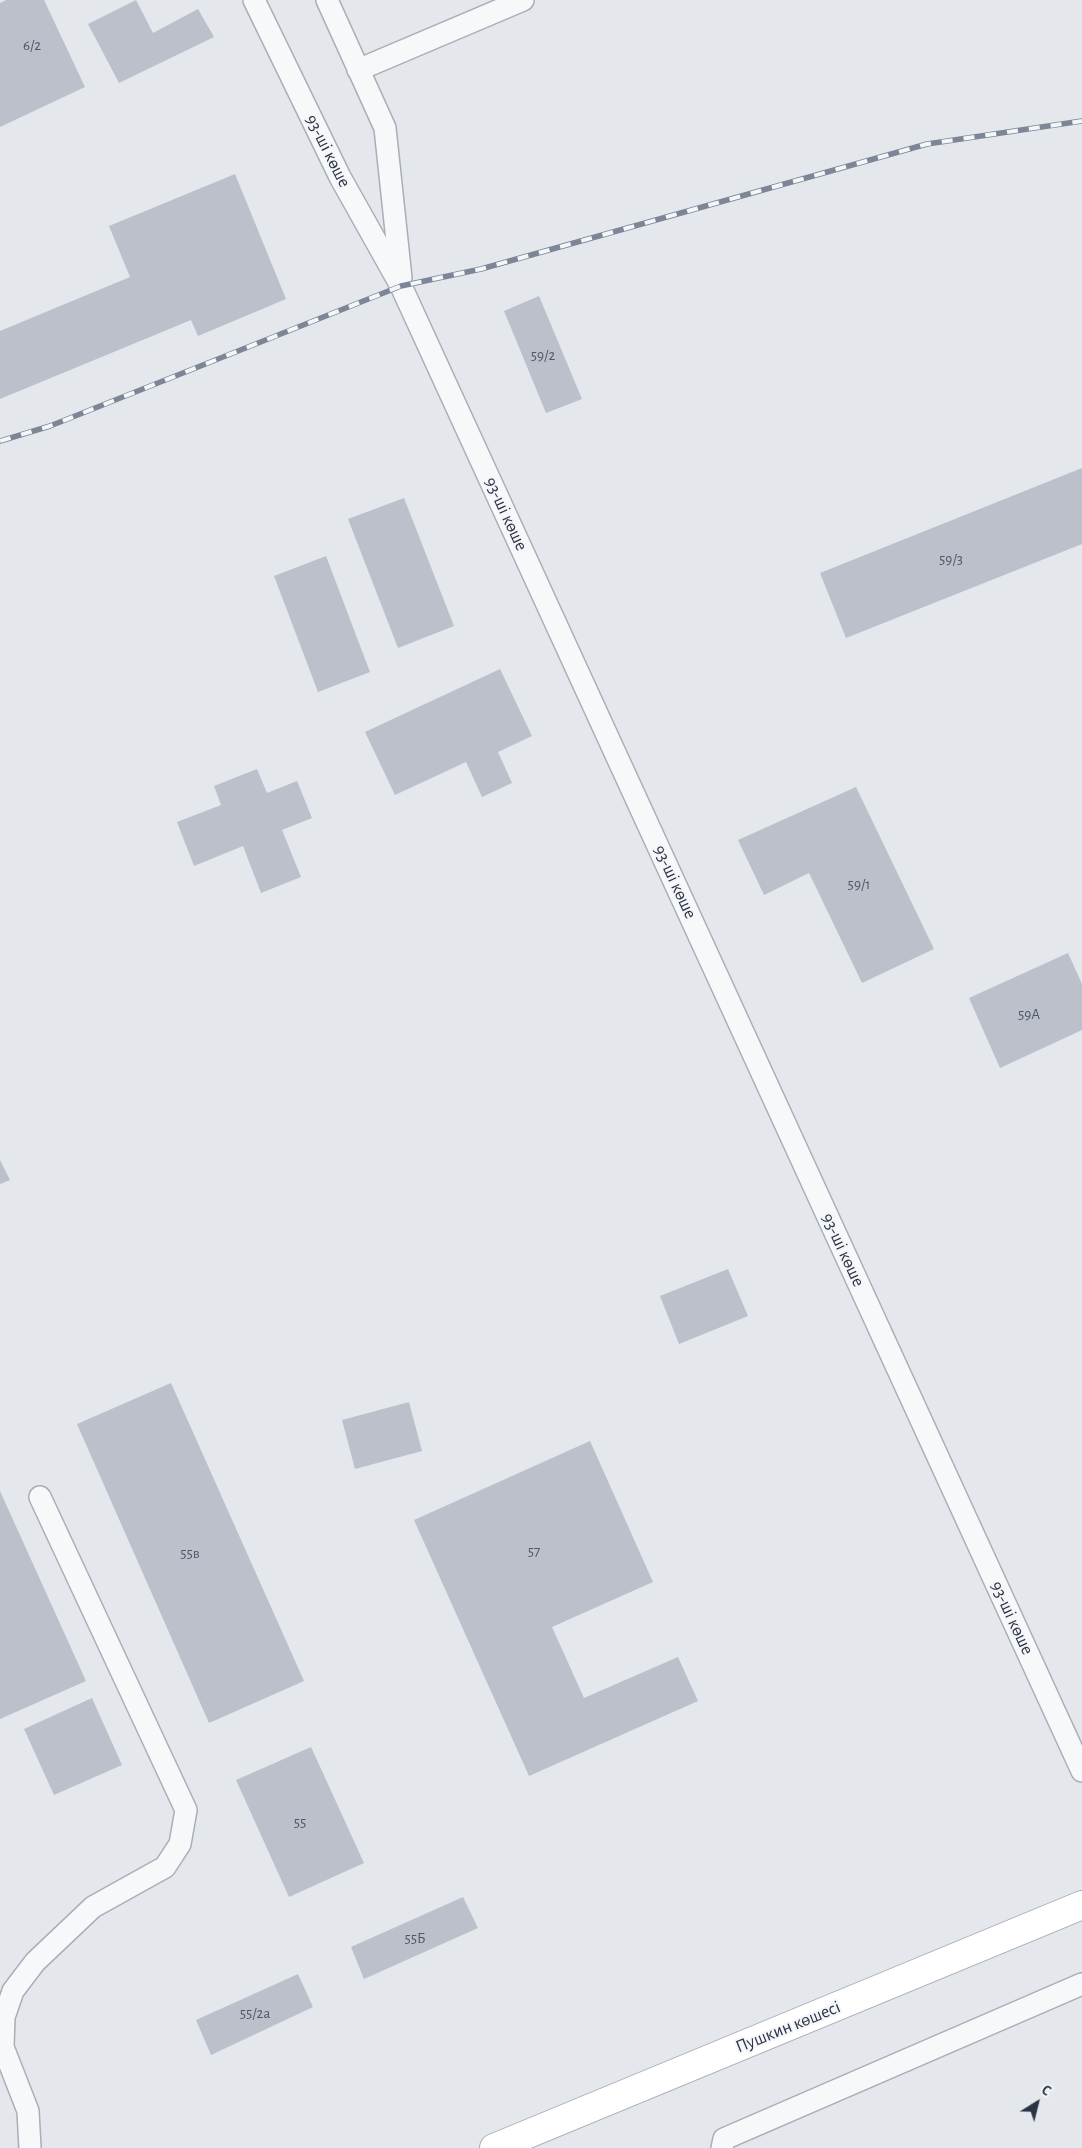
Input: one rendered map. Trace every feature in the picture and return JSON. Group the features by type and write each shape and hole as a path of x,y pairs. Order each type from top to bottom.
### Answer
{"main road":[{"name":"Пушкин көшесі","path":"508,2145 1082,1905"}],"lane":[{"name":"93-ші көше","path":"254,0 340,177 401,286 1082,1771"},
{"path":"327,0 385,128 401,286"},
{"path":"358,70 523,0"},
{"path":"30,2148 28,2111 3,2047 4,2017 13,1991 35,1962 93,1907 165,1867 180,1844 186,1810 40,1497"},
{"path":"722,2148 724,2139 1082,1984"}],"building":[{"path":"6,0 44,0 85,87 0,127 0,3"},
{"path":"136,0 153,33 198,9 214,37 119,83 88,24"},
{"path":"235,174 286,299 198,336 191,320 0,399 0,331 130,277 109,226"},
{"path":"539,296 582,399 546,413 504,311"},
{"path":"1082,468 1082,544 846,638 820,573"},
{"path":"404,498 454,626 398,648 348,519"},
{"path":"326,556 370,672 318,692 274,576"},
{"path":"500,669 532,736 498,752 512,783 482,797 466,762 395,795 365,732"},
{"path":"257,769 267,793 297,781 312,818 282,830 301,877 261,893 243,846 194,866 177,822 221,805 214,786"},
{"path":"856,787 934,949 862,983 809,873 764,895 738,840"},
{"path":"1068,953 1082,984 1082,1030 1000,1068 969,998"},
{"path":"0,1160 10,1180 0,1184"},
{"path":"728,1269 748,1316 679,1344 660,1296"},
{"path":"171,1383 304,1681 209,1723 77,1424"},
{"path":"409,1402 422,1451 355,1469 342,1420"},
{"path":"590,1441 653,1582 552,1627 584,1698 678,1657 698,1701 529,1776 414,1520"},
{"path":"0,1491 86,1681 0,1719"},
{"path":"92,1698 122,1765 54,1795 24,1729"},
{"path":"311,1747 364,1863 289,1897 236,1780"},
{"path":"463,1897 478,1928 364,1979 351,1947"},
{"path":"298,1974 313,2007 211,2055 196,2020"}],"railway":[{"path":"0,441 50,426 401,286 481,269 927,144 1082,121"}]}
